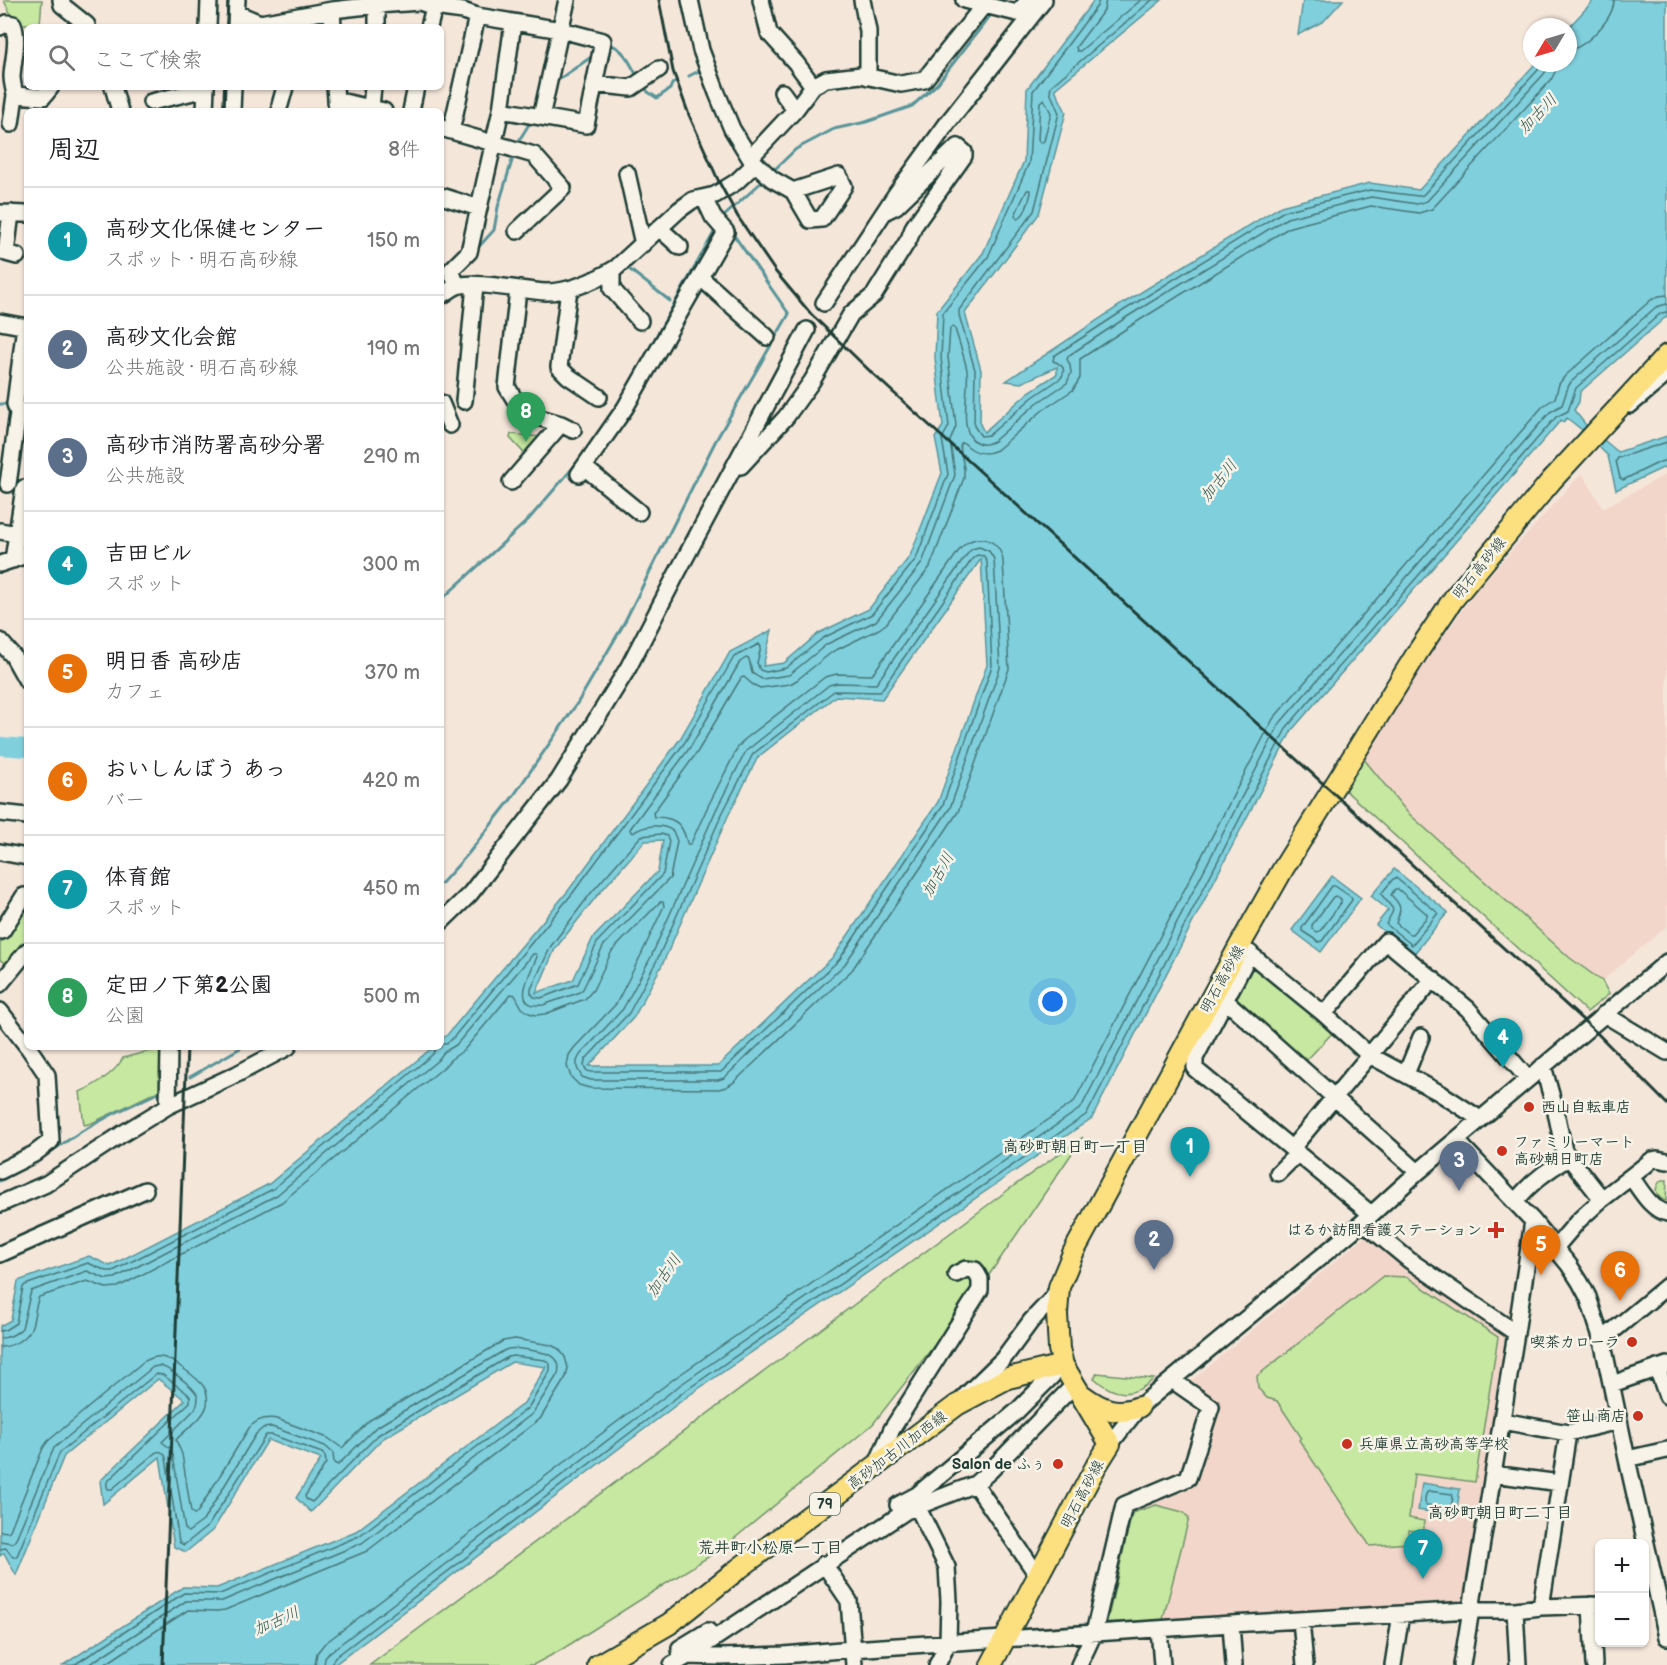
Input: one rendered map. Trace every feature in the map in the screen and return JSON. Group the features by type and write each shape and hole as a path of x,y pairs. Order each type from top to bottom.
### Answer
{"main road":[{"name":"明石高砂線","path":"991,1665 1095,1468 1110,1444 1063,1365 1058,1332 1059,1287 1073,1253 1245,949 1283,869 1408,667 1454,598 1551,481 1667,355"},
{"name":"高砂加古川加西線","path":"598,1665 669,1624 737,1570 957,1405 1008,1378 1063,1365"},
{"path":"1078,1390 1104,1408 1122,1412 1139,1407"}],"street":[{"path":"62,0 62,5 86,24"},
{"path":"208,24 209,0"},
{"path":"541,117 567,0"},
{"path":"690,0 701,50 732,129 760,168 793,191"},
{"path":"761,0 770,33 813,86"},
{"path":"862,0 868,32 868,77"},
{"path":"964,0 1017,13 1029,0"},
{"path":"824,303 884,212 949,121 1044,0"},
{"path":"236,13 260,23 290,23 329,7 420,2 477,16 561,30 603,40 586,125 501,110"},
{"path":"377,5 378,24"},
{"path":"444,294 457,286 475,285 548,292 569,289 612,270 693,200 715,195 760,168 795,110 813,86 826,79 861,75 901,84 924,80 984,5"},
{"path":"329,7 332,24"},
{"path":"430,24 434,7"},
{"path":"477,16 446,130 495,142 534,155 563,188 531,210 517,231"},
{"path":"0,27 8,23 13,24 15,29 16,43 6,80 15,95 11,124"},
{"path":"457,286 451,270 469,252 495,142 513,23"},
{"path":"594,84 631,88 659,69"},
{"path":"15,95 43,97 49,90"},
{"path":"157,96 194,90"},
{"path":"205,108 206,90"},
{"path":"232,108 233,90"},
{"path":"374,90 377,108"},
{"path":"412,108 415,90"},
{"path":"782,92 795,110"},
{"path":"336,100 372,108"},
{"path":"725,484 786,417 806,390 852,314 874,295 909,239 914,226 964,156 964,152 958,147 955,149 896,206 884,212"},
{"path":"627,173 637,193 643,244"},
{"path":"444,197 479,208"},
{"path":"639,512 582,470 625,408 726,232 704,198"},
{"path":"17,256 6,253 5,213 24,214"},
{"path":"659,228 680,247"},
{"path":"612,270 612,289 638,314"},
{"path":"700,277 725,306 760,335"},
{"path":"464,400 475,285"},
{"path":"569,289 559,367 568,376 595,391"},
{"path":"511,482 567,427 523,413 507,387 518,290"},
{"path":"0,322 24,326"},
{"path":"444,918 470,894 559,780 628,668 807,330"},
{"path":"24,340 15,404 18,413 4,484 24,487"},
{"path":"1616,410 1632,404 1667,374"},
{"path":"444,412 450,425"},
{"path":"13,560 24,508"},
{"path":"0,531 17,534"},
{"path":"0,641 13,656 24,676"},
{"path":"0,813 24,816"},
{"path":"0,852 24,856"},
{"path":"4,921 24,896"},
{"path":"1324,1014 1386,941 1468,1009 1528,1079"},
{"path":"1480,1119 1440,1093 1369,1055 1324,1014 1245,949 1225,1000 1195,1058 1195,1069 1295,1151 1409,1260 1516,1333"},
{"path":"0,984 24,955"},
{"path":"1110,1444 1139,1407 1367,1218 1480,1119 1667,962"},
{"path":"1278,1173 1335,1097 1433,979"},
{"path":"1225,1000 1418,1172"},
{"path":"0,1011 24,1040"},
{"path":"1604,1014 1667,1052"},
{"path":"1406,1074 1420,1037"},
{"path":"0,1171 34,1154 51,1141 47,1075 31,1050"},
{"path":"168,1106 169,1050"},
{"path":"0,1204 46,1184 168,1106 282,1050"},
{"path":"1543,1066 1564,1151 1602,1199"},
{"path":"1456,1140 1533,1221 1555,1248 1580,1282 1596,1318 1657,1601 1667,1637"},
{"path":"1515,1202 1542,1174 1569,1158"},
{"path":"1555,1248 1578,1221 1602,1199 1652,1160 1667,1161"},
{"path":"1631,1177 1653,1206 1666,1216"},
{"path":"0,1254 145,1190"},
{"path":"1462,1665 1533,1221"},
{"path":"876,1466 892,1429 980,1290 981,1278 975,1270 966,1269 956,1274"},
{"path":"1602,1340 1667,1286"},
{"path":"957,1405 1003,1359 1059,1287"},
{"path":"680,1660 680,1648 764,1596 823,1552 917,1494 1016,1413 1063,1365"},
{"path":"1612,1384 1662,1367 1667,1396"},
{"path":"1079,1665 1094,1633 1124,1505 1188,1478 1211,1407 1172,1380"},
{"path":"680,1660 906,1511 975,1484 1078,1390"},
{"path":"1502,1421 1568,1433 1619,1421"},
{"path":"1541,1607 1568,1433"},
{"path":"1627,1459 1667,1450"},
{"path":"1493,1474 1560,1483"},
{"path":"975,1484 1038,1576"},
{"path":"917,1506 947,1567 948,1643 937,1665"},
{"path":"824,1564 849,1601 854,1665"},
{"path":"680,1660 722,1661 852,1649 1231,1624 1595,1605 1594,1665"},
{"path":"1515,1610 1518,1665"},
{"path":"1393,1665 1401,1614"},
{"path":"1301,1620 1305,1665"},
{"path":"1231,1624 1234,1665"},
{"path":"1159,1629 1162,1665"}],"shaded area":[{"path":"1582,473 1603,508 1667,474 1667,926 1602,981 1570,958 1407,812 1363,758 1425,662 1478,588"},
{"name":"兵庫県立高砂高等学校","path":"1368,1234 1503,1331 1508,1337 1464,1602 1459,1607 1104,1629 1100,1623 1128,1509 1191,1481 1215,1406 1185,1386"}],"green space":[{"path":"5,0 42,0 40,24 19,24 21,20 12,16"},
{"path":"511,434 543,437 532,449 529,447 524,453 510,438"},
{"path":"1363,758 1407,812 1570,958 1602,981 1609,994 1587,1012 1345,790"},
{"path":"24,906 24,948 10,966 0,960 0,944"},
{"path":"1249,960 1336,1029 1304,1063 1235,1000 1234,994"},
{"path":"154,1050 165,1050 162,1089 84,1125 80,1092 110,1074 123,1058"},
{"path":"1083,1137 989,1275 873,1424 724,1547 561,1650 533,1665 370,1665 1008,1190"},
{"path":"1662,1180 1667,1180 1666,1201 1659,1197 1656,1189"},
{"path":"1383,1276 1407,1277 1498,1337 1475,1482 1414,1474 1409,1518 1424,1521 1424,1532 1409,1530 1409,1543 1370,1546 1299,1440 1301,1437 1277,1401 1267,1398 1258,1388 1257,1376"},
{"path":"1097,1373 1154,1379 1139,1390 1124,1393 1109,1389 1102,1384 1094,1378"},
{"path":"1156,1505 1183,1512 1189,1518 1162,1623 1107,1622 1132,1513"}],"water":[{"name":"加古川","path":"1094,0 1162,0 1055,89 1066,112 1039,214 965,313 981,370 980,424 984,432 1029,392 1057,374 1057,367 1021,383 1006,381 1122,304 1281,206 1370,183 1419,190 1528,72 1577,72 1577,18 1594,0 1667,0 1667,316 1580,392 1579,402 1574,410 1585,424 1618,452 1667,436 1667,466 1616,490 1608,456 1567,418 1563,422 1561,420 1292,730 1092,1118 688,1396 334,1665 63,1665 183,1587 217,1588 356,1531 524,1403 546,1367 512,1362 382,1439 311,1512 296,1498 321,1459 268,1440 213,1530 186,1552 174,1547 160,1457 103,1504 100,1481 185,1400 158,1379 64,1456 16,1575 4,1553 0,1556 0,1326 11,1320 18,1281 89,1256 110,1266 269,1184 429,1050 444,1050 444,1038 568,891 680,739 730,652 772,630 763,666 784,663 819,633 869,609 910,556 942,473 935,438 943,426 935,358 937,311 983,253 1024,161 1027,89","holes":["981,559 987,665 938,802 834,956 718,1066 589,1066 634,1017 663,963 728,816 758,757 836,696 882,699","663,840 658,871 593,938 573,980 536,993 555,949 596,897 645,841"]},
{"path":"1303,0 1343,0 1324,21 1298,35"},
{"path":"1394,869 1448,912 1413,955 1376,925 1388,910 1371,896"},
{"path":"1332,876 1361,898 1321,952 1292,930"},
{"path":"1422,1483 1460,1489 1456,1516 1418,1510"}],"waterway":[{"path":"773,171 796,149 834,129 866,122 912,106 937,84 993,12"},
{"path":"607,46 609,44 622,52 636,74"},
{"path":"555,82 594,55"},
{"path":"689,76 703,69"},
{"path":"644,86 657,98 670,89 676,81"},
{"path":"518,142 531,121"},
{"path":"475,251 494,230 498,207 514,154"},
{"path":"722,218 766,178"},
{"path":"623,396 716,229"},
{"path":"444,881 512,798 578,702 622,627 715,442 789,314 731,231"},
{"path":"629,269 670,301"},
{"path":"0,404 10,404"},
{"path":"444,597 528,520 583,456"},
{"path":"0,746 24,748"},
{"path":"190,1077 237,1050"},
{"path":"0,1181 35,1162 82,1131 162,1091"}],"railway":[{"path":"227,24 228,0"},
{"path":"659,0 673,71 689,115 719,182 738,217 775,271 811,314 873,374 1596,1032 1667,1104"},
{"path":"224,108 225,90"},
{"path":"163,1665 187,1050"}],"place":[{"name":"定田ノ下第2公園","path":"526,442"},
{"name":"吉田ビル","path":"1503,1068"},
{"name":"西山自転車店","path":"1529,1107"},
{"name":"ファミリーマート 高砂朝日町店","path":"1502,1151"},
{"name":"高砂文化保健センター","path":"1190,1177"},
{"name":"高砂市消防署高砂分署","path":"1459,1191"},
{"name":"はるか訪問看護ステーション","path":"1496,1230"},
{"name":"高砂文化会館","path":"1154,1270"},
{"name":"明日香 高砂店","path":"1541,1275"},
{"name":"おいしんぼう あっ","path":"1620,1301"},
{"name":"喫茶カローラ","path":"1632,1342"},
{"name":"笹山商店","path":"1638,1416"},
{"name":"兵庫県立高砂高等学校","path":"1347,1444"},
{"name":"Salon de ふぅ","path":"1058,1464"},
{"name":"体育館","path":"1423,1579"}],"district":[{"name":"高砂町朝日町一丁目","path":"1075,1146"},
{"name":"高砂町朝日町二丁目","path":"1500,1512"},
{"name":"荒井町小松原一丁目","path":"770,1547"}]}
